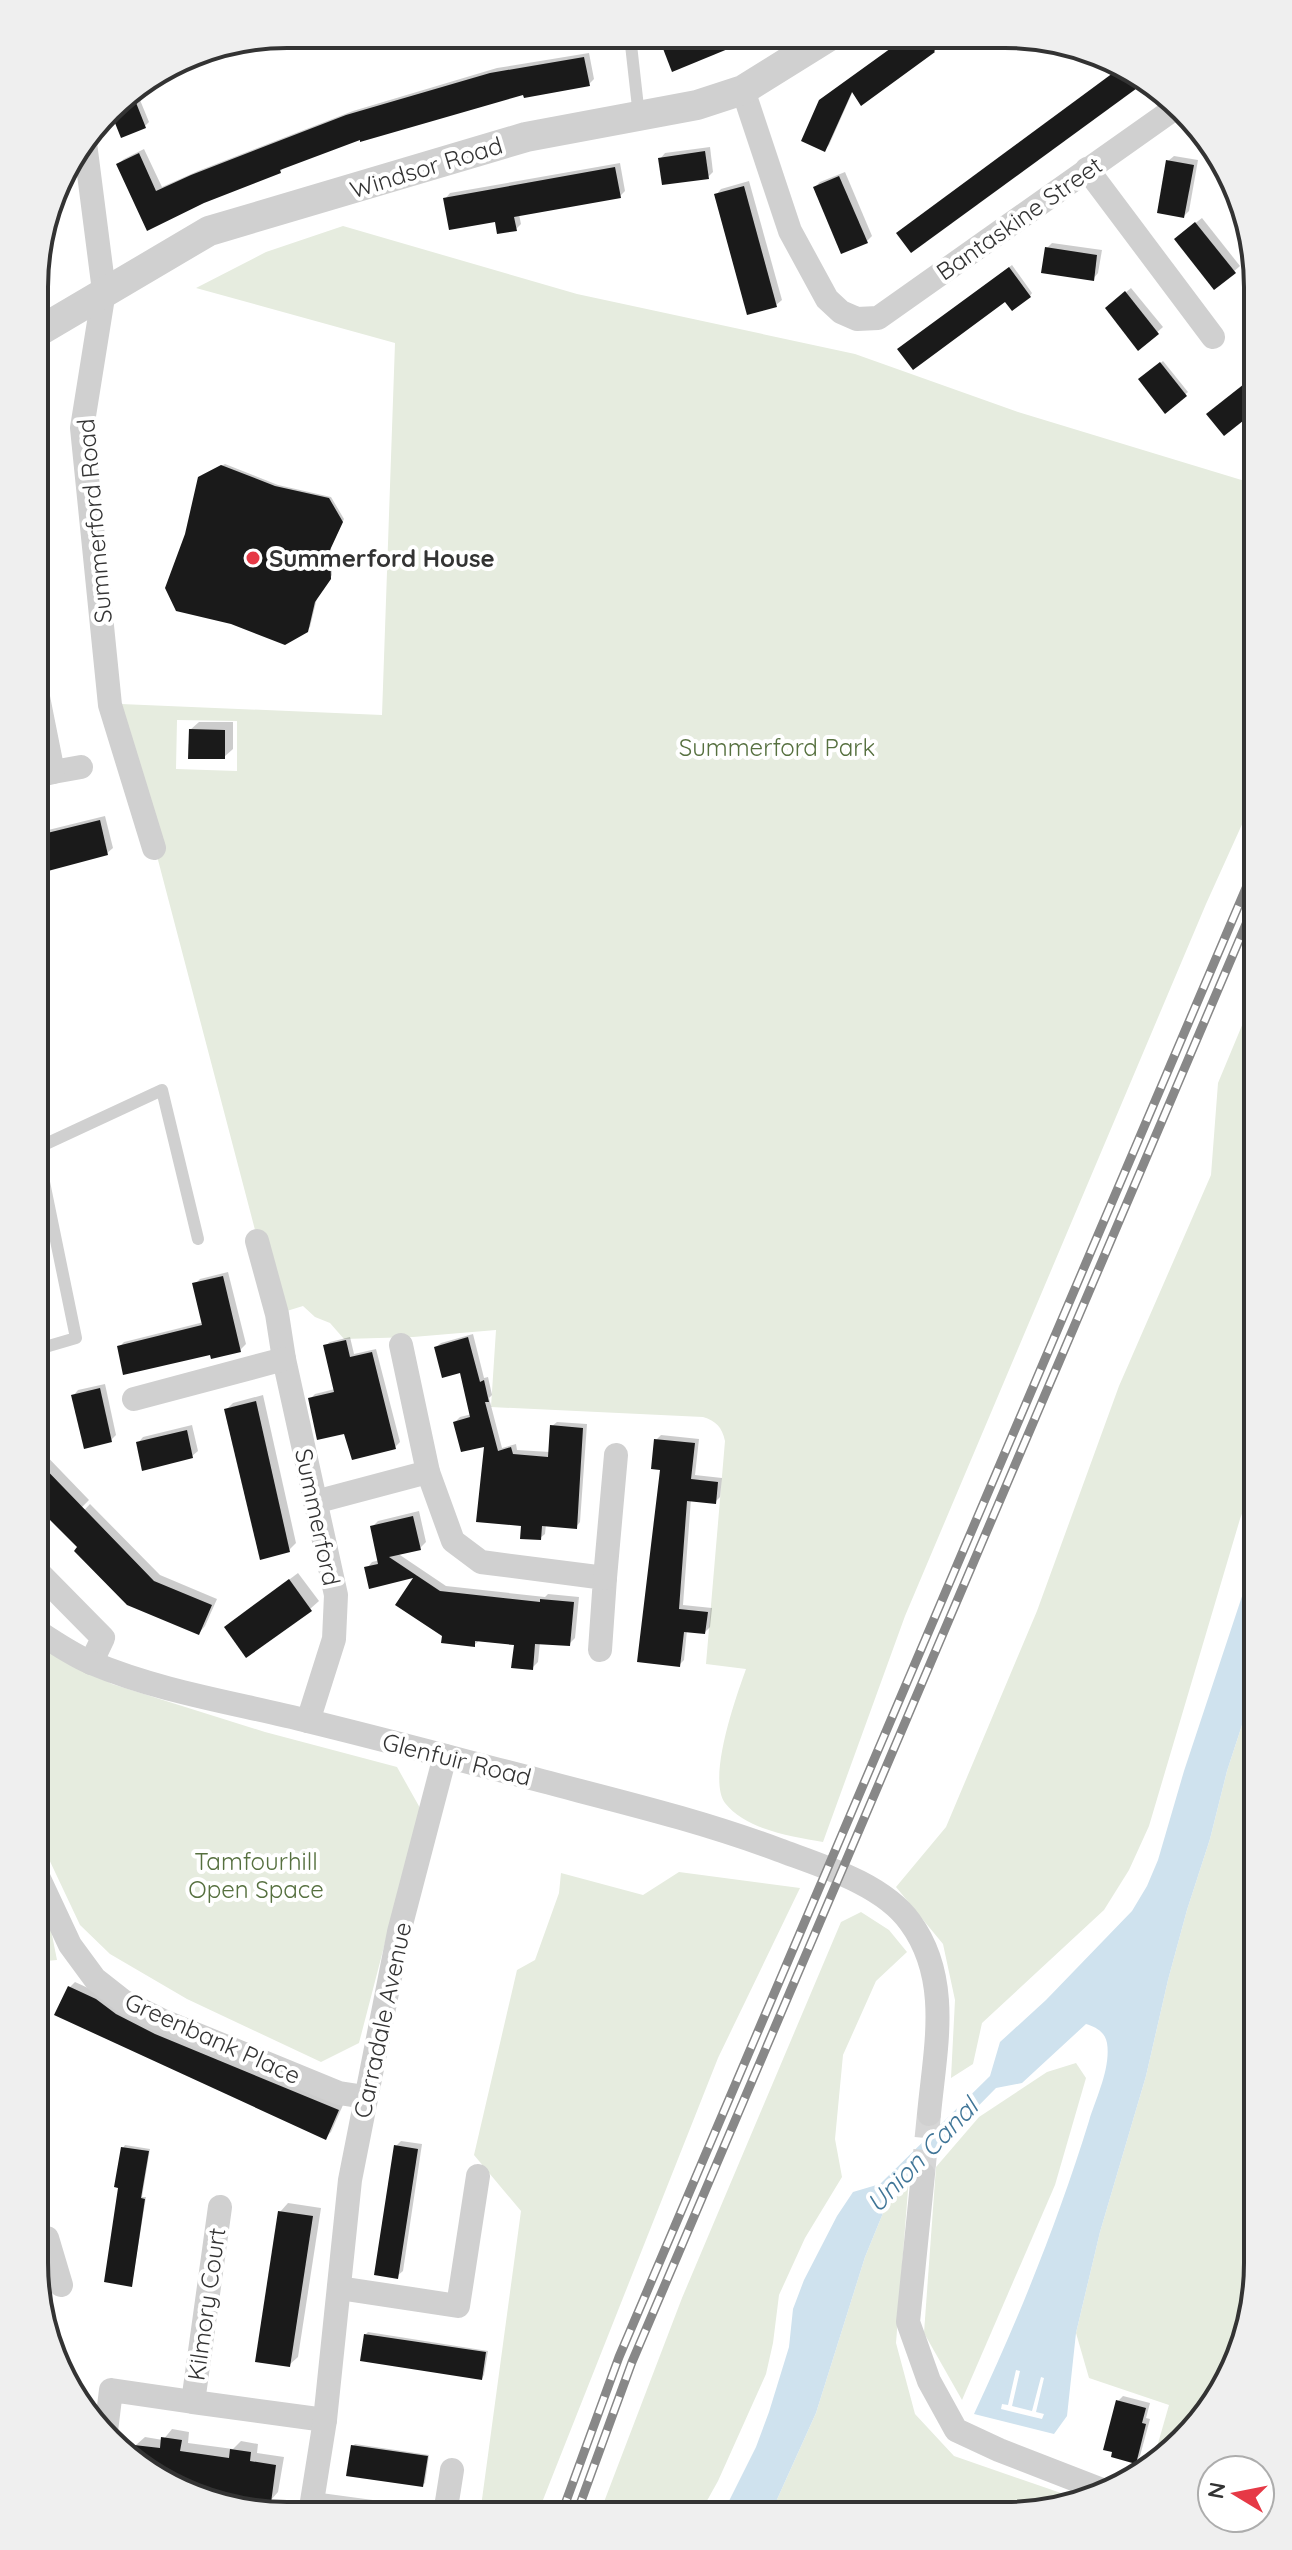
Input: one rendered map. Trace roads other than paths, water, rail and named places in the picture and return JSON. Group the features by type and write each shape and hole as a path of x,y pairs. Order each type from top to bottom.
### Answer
{"street":[{"name":"Windsor Road","path":"48,326 209,231 526,137 697,105 743,90 810,48"},
{"name":"Bantaskine Street","path":"743,90 790,231 827,299 841,312 857,319 878,318 1169,113"},
{"name":"Summerford Road","path":"87,156 104,291 82,428 110,705 154,848"},
{"path":"1087,169 1213,337"},
{"path":"48,773 81,767"},
{"name":"Summerford","path":"257,1241 277,1314 336,1595 334,1639 308,1721"},
{"path":"401,1345 428,1472 453,1541 481,1562 605,1578"},
{"path":"134,1399 284,1359"},
{"path":"600,1650 616,1455"},
{"path":"315,1502 428,1472"},
{"path":"48,1582 103,1638 91,1663"},
{"name":"Glenfuir Road","path":"48,1638 91,1663 180,1692 308,1721 688,1819 817,1864 880,1893 910,1922 929,1956 936,1980 939,2013 929,2114"},
{"name":"Carradale Avenue","path":"312,2502 325,2420 350,2180 399,1932 445,1756"},
{"name":"Greenbank Place","path":"48,1898 70,1945 95,1979 123,2001 161,2020 339,2093 365,2097"},
{"path":"923,2174 908,2322 929,2381 956,2430 1090,2486"},
{"path":"339,2288 458,2306 478,2176"},
{"name":"Kilmory Court","path":"193,2402 220,2207"},
{"path":"48,2241 61,2285"},
{"name":"Kilmory Court","path":"107,2421 111,2390 325,2420"},
{"path":"447,2502 452,2470"}],"lane":[{"path":"631,48 639,117"},
{"path":"48,1142 162,1090 198,1239"},
{"path":"48,1208 76,1338 48,1346"}],"water":[{"name":"Union Canal","path":"1243,1592 1243,1721 1187,1910 1146,2076 1100,2232 1076,2333 1067,2416 1054,2434 974,2414 1037,2269 1102,2083 1107,2043 1100,2030 1086,2024 1022,2083 996,2088 890,2196 865,2257 816,2413 776,2502 728,2502 756,2447 769,2412 789,2347 793,2309 804,2280 837,2216 853,2192 880,2184 990,2076 1000,2042 1046,2000 1132,1911 1158,1860"}],"tunnel":[{"path":"923,2174 929,2114"}],"railway":[{"path":"566,2502 619,2357 1244,894"},
{"path":"581,2502 632,2362 1244,930"}],"place":[{"name":"Summerford House","path":"253,558"}],"park label":[{"name":"Summerford Park","path":"777,747"},
{"name":"Tamfourhill Open Space","path":"256,1875"}]}
